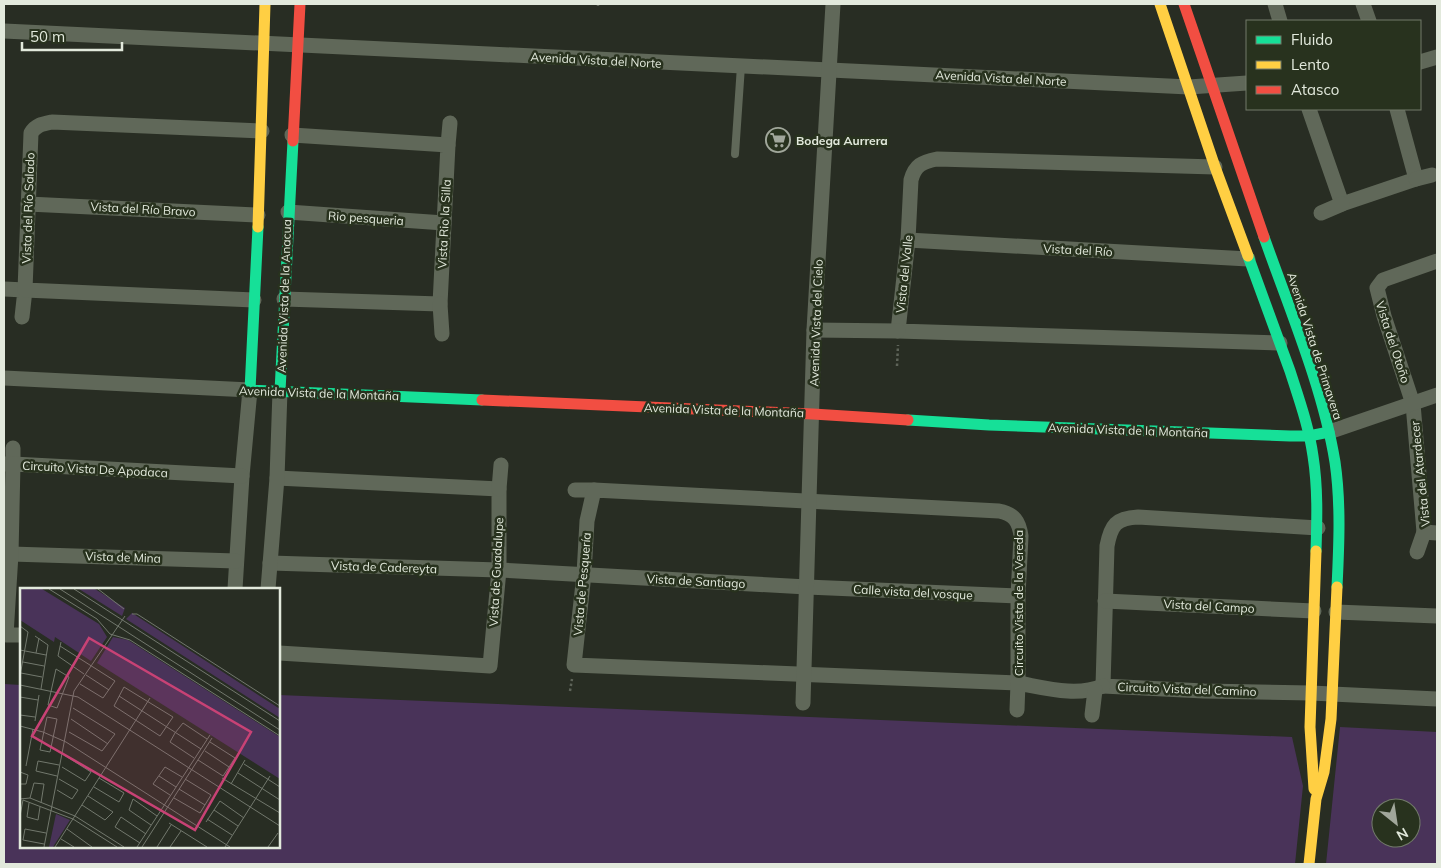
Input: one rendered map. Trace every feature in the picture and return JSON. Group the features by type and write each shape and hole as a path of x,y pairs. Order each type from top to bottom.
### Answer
{"street":[{"path":"235,588 250,390 262,131 265,4"},
{"name":"Avenida Vista de la Anacua","path":"268,588 277,478 288,212 300,4"},
{"name":"Avenida Vista del Cielo","path":"804,703 814,330 834,4"},
{"name":"Avenida Vista de Primavera","path":"1160,4 1215,167 1280,342 1309,436 1316,481 1318,528 1311,692 1311,752 1316,799"},
{"name":"Avenida Vista de Primavera","path":"1184,4 1248,193 1310,366 1329,432 1335,462 1339,504 1340,550 1332,694 1327,758 1316,799 1309,864"},
{"path":"1275,4 1280,20"},
{"path":"1363,4 1369,20"},
{"name":"Avenida Vista del Norte","path":"4,31 1189,87 1246,83"},
{"path":"1421,62 1437,57"},
{"path":"1309,110 1342,204"},
{"path":"1397,110 1416,179"},
{"name":"Vista del Río Salado","path":"22,317 25,290 31,133 35,128 41,124 52,122 262,131"},
{"name":"Vista Rio la Silla","path":"442,334 440,304 450,123"},
{"path":"292,134 448,145"},
{"name":"Vista del Valle","path":"1215,167 929,160 913,171 910,180 908,240 898,331 1280,342"},
{"path":"1321,213 1342,204 1432,175"},
{"name":"Vista del Río Bravo","path":"28,204 258,215"},
{"name":"Rio pesqueria","path":"288,212 444,223"},
{"name":"Vista del Río","path":"908,240 1248,259"},
{"name":"Vista del Otoño","path":"1413,404 1384,316 1377,288 1383,280 1437,261"},
{"path":"4,289 254,300"},
{"path":"284,300 440,304"},
{"path":"814,330 898,331"},
{"name":"Avenida Vista de la Montaña","path":"4,378 813,414 989,425 1281,436 1309,436 1329,432 1437,395"},
{"name":"Vista del Atardecer","path":"1413,404 1431,533"},
{"path":"8,464 13,448"},
{"name":"Circuito Vista De Apodaca","path":"10,639 11,554 8,464 242,476"},
{"name":"Vista de Guadalupe","path":"280,653 490,666 499,570 500,465"},
{"path":"277,478 499,489"},
{"path":"575,490 809,502"},
{"name":"Vista de Pesquería","path":"594,490 587,521 584,574 574,665 804,674"},
{"name":"Circuito Vista de la Vereda","path":"804,674 1018,683 1018,596 1021,536 1020,526 1015,519 1009,514 999,511 809,502"},
{"name":"Circuito Vista del Camino","path":"1318,528 1127,517 1115,523 1109,536 1099,688 1311,692 1437,700"},
{"path":"1417,552 1431,533"},
{"name":"Vista de Mina","path":"11,554 236,561"},
{"name":"Vista de Cadereyta","path":"270,563 584,574"},
{"name":"Vista de Santiago","path":"584,574 807,587"},
{"name":"Calle vista del vosque","path":"807,587 1018,596"},
{"name":"Vista del Campo","path":"1105,601 1314,611"},
{"path":"1336,612 1437,616"},
{"path":"1016,710 1018,683 1063,691 1087,691 1099,688 1092,715"}],"lane":[{"path":"735,154 742,66"}],"path":[{"path":"896,366 898,331"}],"shaded area":[{"path":"4,684 20,685 20,848 280,848 280,695 1292,737 1303,786 1295,864 4,864"},
{"path":"1340,727 1437,732 1437,864 1326,864"}],"traffic: fast":[{"path":"280,391 293,141"},
{"path":"258,227 250,390 482,400"},
{"path":"1264,237 1314,377 1330,434 1335,462 1339,509 1337,587"},
{"path":"1248,256 1290,371 1309,434 1316,480 1316,551"},
{"path":"908,420 989,425 1290,436 1309,436 1329,432"}],"traffic: slow":[{"path":"258,227 265,4"},
{"path":"1160,4 1215,167 1248,256"},
{"path":"1314,789 1310,727 1316,551"},
{"path":"1309,864 1316,799 1324,772 1331,719 1337,587"}],"traffic: jam":[{"path":"293,141 300,4"},
{"path":"1184,4 1264,237"},
{"path":"482,400 813,414 908,420"}],"place":[{"name":"Bodega Aurrera","path":"778,140"}]}
